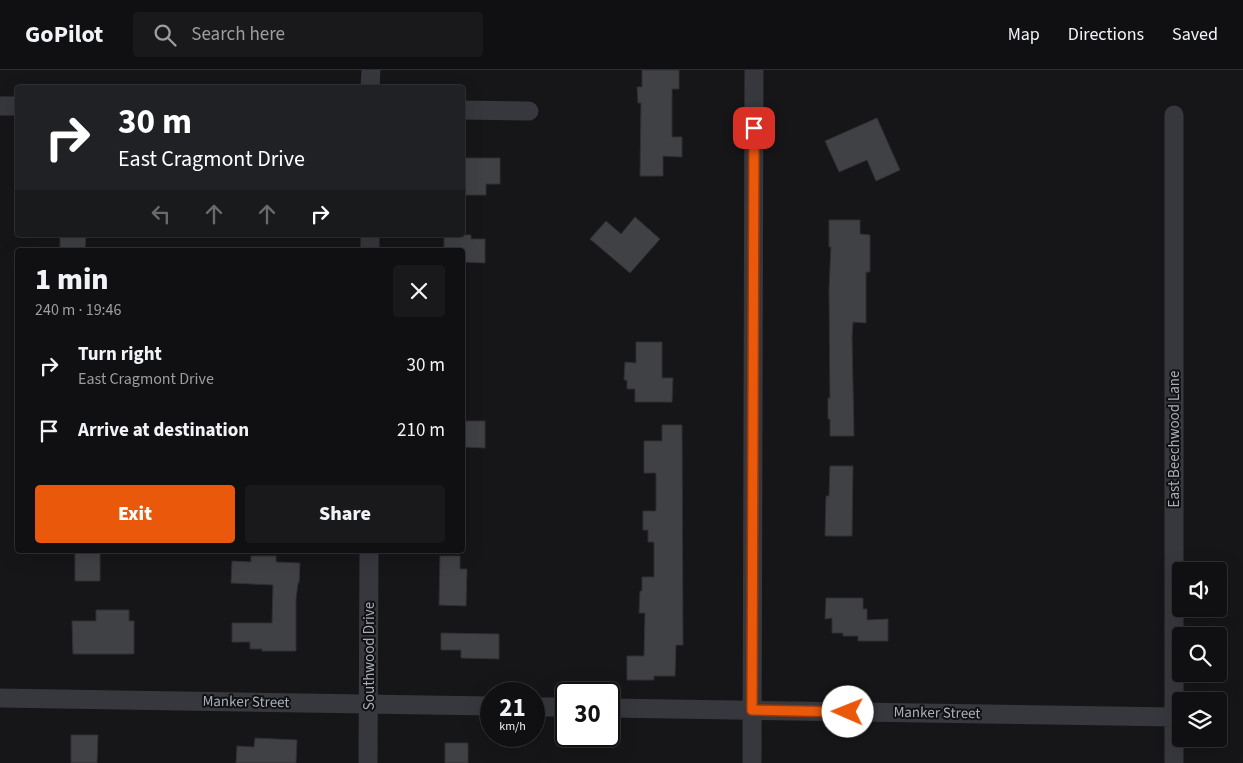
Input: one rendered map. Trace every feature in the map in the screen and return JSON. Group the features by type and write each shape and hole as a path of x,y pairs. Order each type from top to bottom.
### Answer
{"street":[{"path":"370,70 370,85"},
{"path":"752,763 754,70"},
{"path":"0,106 15,106"},
{"path":"465,110 529,111"},
{"name":"East Beechwood Lane","path":"1174,115 1174,692"},
{"name":"Southwood Drive","path":"368,763 369,553"},
{"name":"Manker Street","path":"0,698 480,706"},
{"name":"Manker Street","path":"620,708 1172,717"},
{"name":"East Beechwood Lane","path":"1174,747 1174,763"}],"building":[{"path":"642,70 679,70 679,89 672,89 672,137 682,137 682,157 663,156 663,176 640,176 641,103 638,103 637,87 642,87"},
{"path":"877,118 900,170 876,181 867,160 839,172 825,141"},
{"path":"465,158 500,158 500,184 486,184 486,195 465,195"},
{"path":"635,217 660,239 630,273 590,239 606,221 621,234"},
{"path":"829,220 860,220 860,234 870,235 870,272 866,272 866,323 853,322 854,436 830,436 830,419 828,419 828,398 830,398 829,289 831,247 829,247"},
{"path":"465,235 471,235 471,239 485,239 485,263 465,262 465,248 444,248 444,237 465,237"},
{"path":"60,237 86,237 85,248 60,248"},
{"path":"636,342 662,342 662,378 673,378 672,402 635,402 635,389 627,389 627,380 624,380 625,362 636,363"},
{"path":"465,421 485,421 485,448 465,447"},
{"path":"662,425 682,425 683,645 676,645 675,676 654,676 654,680 627,680 627,656 644,656 645,613 639,613 642,577 654,577 654,542 648,542 648,530 643,530 643,511 656,511 656,473 644,473 644,441 662,441"},
{"path":"830,466 853,466 852,536 825,536 826,496 829,496"},
{"path":"75,553 100,553 100,581 75,581"},
{"path":"251,556 276,556 276,562 300,563 296,599 296,651 262,651 262,649 250,649 250,642 232,642 232,623 272,623 273,585 231,583 232,561 251,562"},
{"path":"440,556 460,556 460,569 467,569 466,606 439,605"},
{"path":"826,598 863,598 863,609 867,609 867,620 888,619 888,641 858,641 858,636 843,636 843,633 832,633 832,618 825,619"},
{"path":"96,610 129,610 129,621 134,621 134,654 73,654 72,621 96,621"},
{"path":"441,633 499,634 499,659 461,658 461,650 441,650"},
{"path":"71,735 98,735 97,763 71,763"},
{"path":"255,738 297,740 296,763 236,763 237,746 254,747"},
{"path":"445,743 468,743 468,763 445,763"}],"route":[{"path":"754,128 752,710 848,712"}]}
